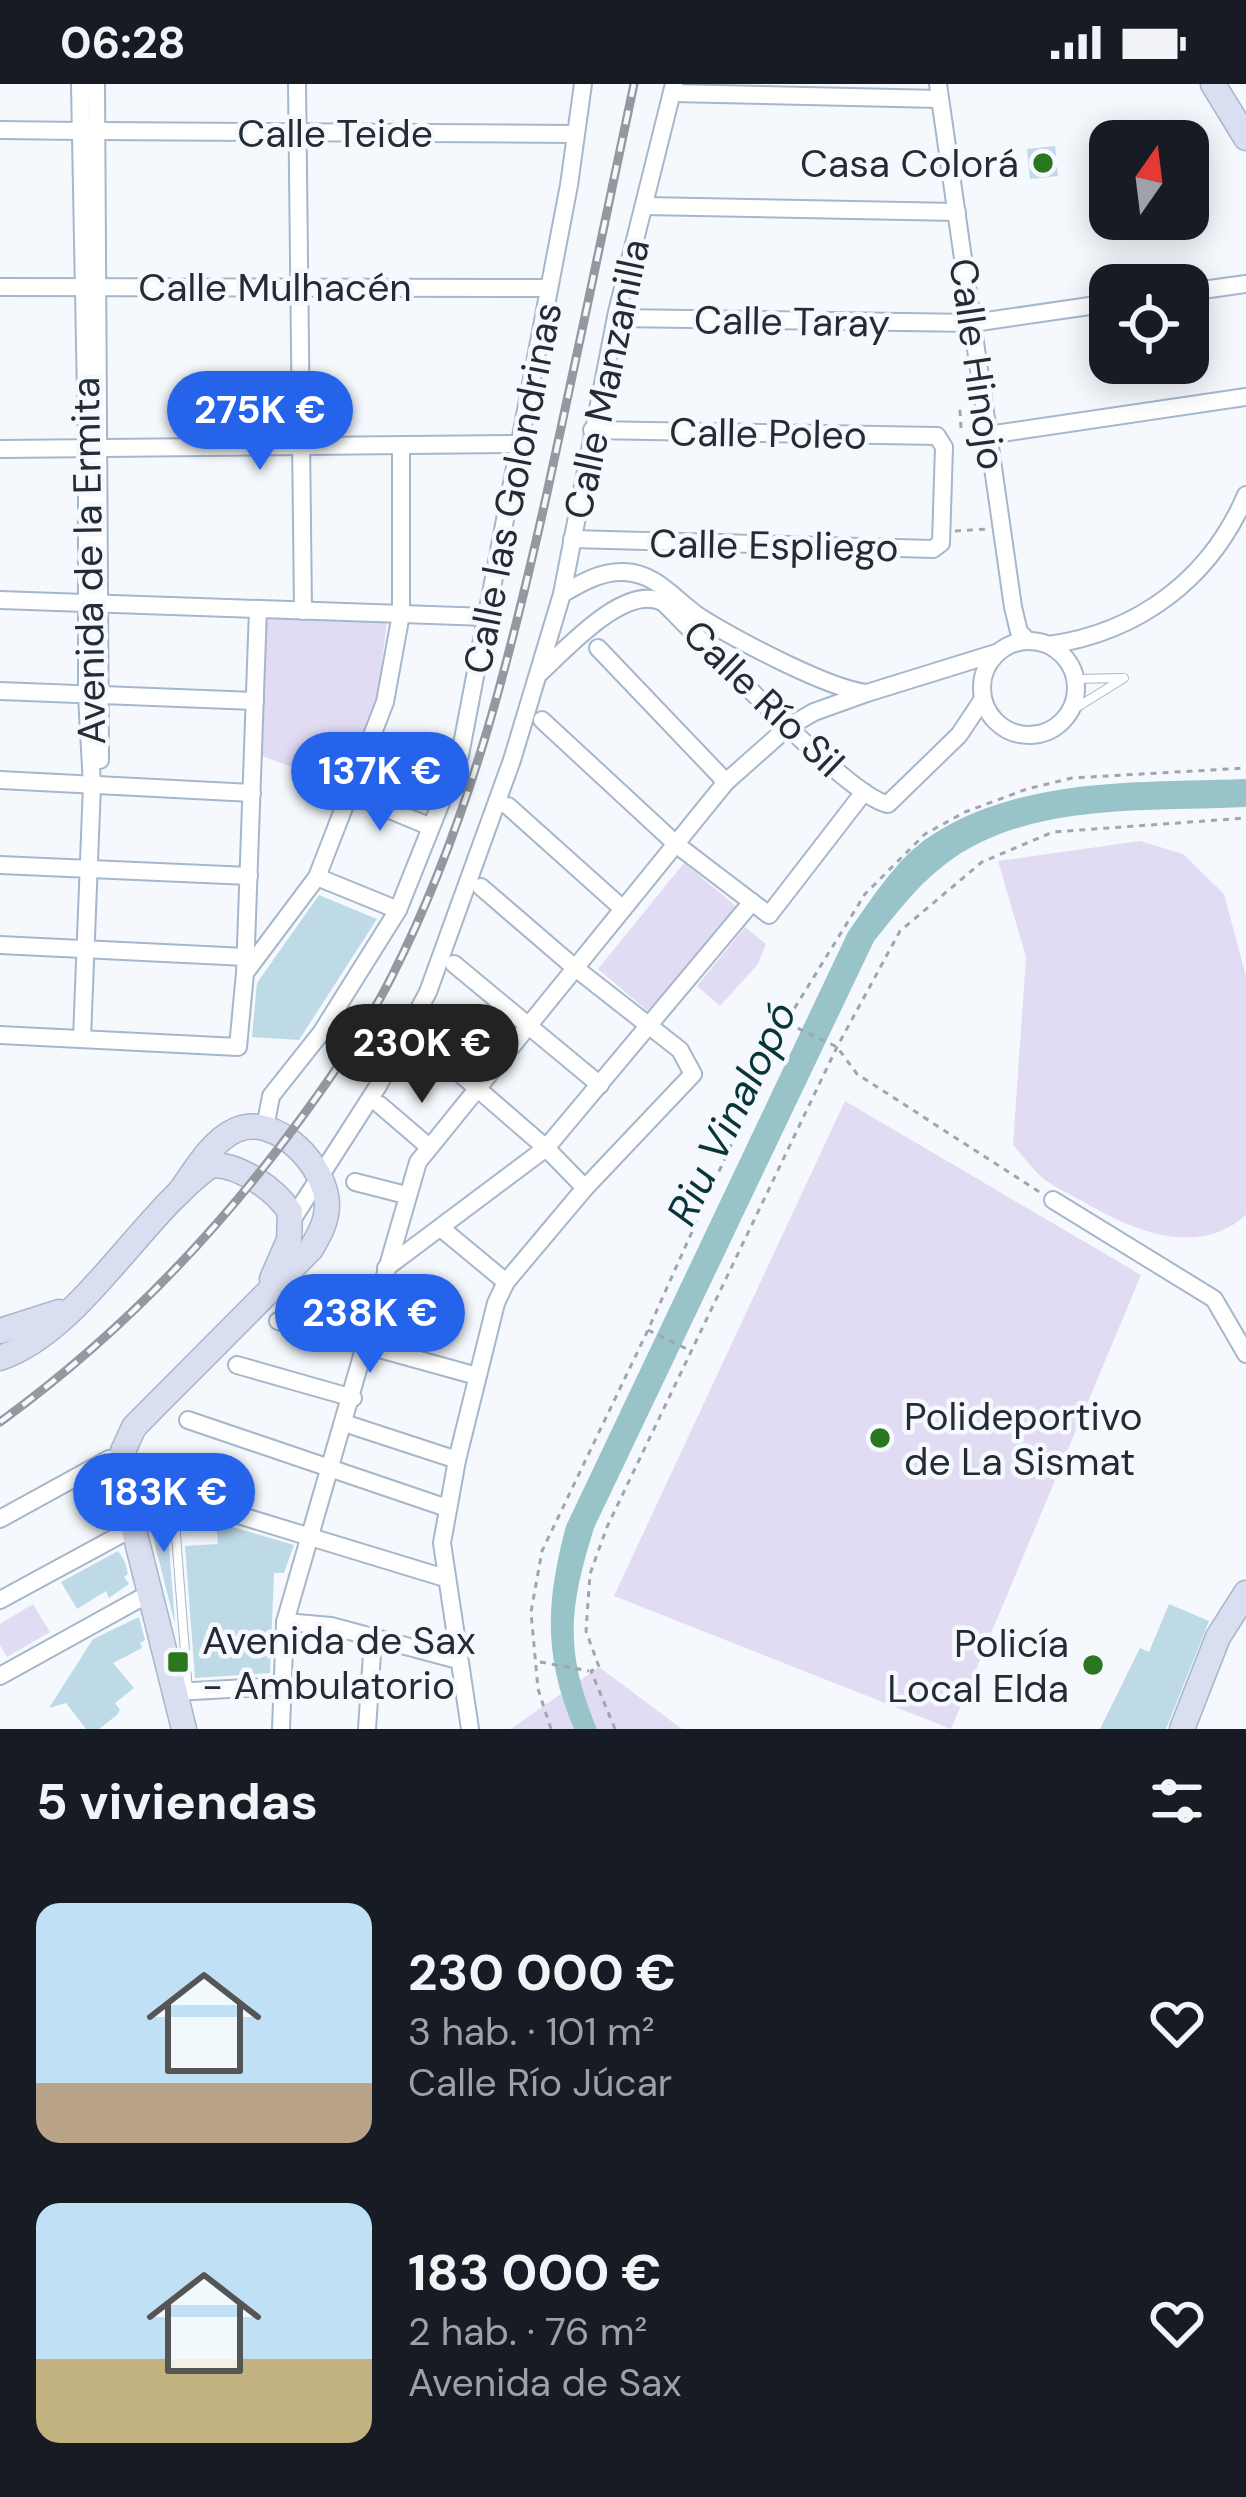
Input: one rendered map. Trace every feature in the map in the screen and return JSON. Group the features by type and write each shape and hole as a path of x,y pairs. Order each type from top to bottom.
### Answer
{"street":[{"name":"Avenida de la Ermita","path":"80,84 88,130 92,287 96,785 82,1038"},
{"name":"Avenida de la Ermita","path":"88,130 96,84"},
{"path":"297,84 303,610"},
{"name":"Calle las Golondrinas","path":"266,1128 271,1096 321,1033 398,910 467,727 583,84"},
{"path":"1213,84 1245,139"},
{"path":"673,88 939,92"},
{"name":"Calle Manzanilla","path":"292,1220 378,1086 428,992 476,868 562,594 616,318 673,88"},
{"name":"Calle Hinojo","path":"939,92 973,323 980,431 1018,632 1027,640"},
{"name":"Calle Teide","path":"0,130 574,134"},
{"path":"644,206 956,212"},
{"path":"1209,289 1246,284"},
{"name":"Calle Mulhacén","path":"0,287 549,288"},
{"name":"Calle Taray","path":"616,318 973,323 1089,306"},
{"path":"980,431 1246,397"},
{"name":"Calle Poleo","path":"592,430 942,439"},
{"name":"Calle Espliego","path":"572,539 939,548 942,439"},
{"path":"0,449 520,443"},
{"path":"245,965 316,877 385,702 401,614 401,445"},
{"path":"959,735 984,728 1019,734 1049,731 1071,711 1073,672 1082,646 1133,620 1192,576 1240,520 1246,495"},
{"path":"562,594 603,574 638,573 663,586 703,619 839,688 867,693"},
{"name":"Calle Manzanilla","path":"540,673 584,632 633,598 652,596 664,603"},
{"path":"0,600 487,617"},
{"name":"Calle Río Sil","path":"664,603 788,727 865,792"},
{"path":"0,1035 238,1047 258,609"},
{"path":"281,1729 285,1622 406,1196 429,1147 726,782 788,727 814,712 1027,640 1049,645 1093,638"},
{"path":"1049,645 1073,672"},
{"path":"598,648 726,782"},
{"path":"996,653 983,676 982,694 987,711 1005,729"},
{"path":"945,670 966,676 982,694"},
{"path":"814,712 823,700 823,680"},
{"path":"0,691 255,701"},
{"path":"542,720 676,845 769,915 865,792 888,805 959,735 982,694"},
{"path":"0,780 252,793"},
{"path":"350,793 431,827"},
{"path":"508,806 623,909"},
{"path":"0,865 249,876"},
{"path":"316,877 398,910"},
{"path":"470,1729 442,1543 486,1334 506,1282 585,1188 693,1074 680,1050 481,886"},
{"path":"385,1268 546,1148 752,902"},
{"path":"0,945 245,965"},
{"path":"454,964 600,1085"},
{"path":"419,1038 585,1188"},
{"path":"380,1105 429,1147"},
{"path":"7,1345 50,1330 233,1131 266,1128 305,1155 321,1178 327,1204 320,1234 301,1260 134,1427 121,1459 122,1482 149,1593 181,1692 184,1729"},
{"path":"178,1193 212,1166 227,1166 287,1206 292,1220 280,1264 260,1296"},
{"path":"355,1182 406,1196"},
{"path":"1053,1200 1214,1299 1246,1354"},
{"path":"442,1228 506,1282"},
{"path":"278,1321 477,1376"},
{"path":"237,1365 352,1398"},
{"path":"188,1420 447,1508"},
{"path":"344,1423 457,1460"},
{"path":"0,1519 109,1460 121,1459"},
{"path":"143,1486 445,1578"},
{"path":"0,1600 133,1528"},
{"path":"0,1676 149,1593"},
{"path":"1182,1729 1218,1637 1246,1593"},
{"path":"285,1622 331,1626 458,1660"},
{"path":"367,1729 373,1639"},
{"path":"181,1692 283,1686"}],"lane":[{"path":"1071,711 1124,678 1073,672"},
{"path":"173,1495 181,1692"}],"path":[{"path":"961,428 980,431"},
{"path":"942,532 1001,528"},
{"path":"551,1729 538,1689 532,1612 542,1551 651,1331 786,1022 865,894 925,834 986,804 1072,778 1246,768"},
{"path":"537,1661 591,1671 598,1666 586,1630 590,1574 607,1527 687,1349 899,931 982,862 1053,832 1246,818"},
{"path":"786,1022 837,1047 857,1074 1053,1200"},
{"path":"651,1331 687,1349"},
{"path":"591,1671 615,1729"}],"shaded area":[{"path":"266,616 387,621 377,702 343,786 259,755"},
{"path":"1140,841 1183,854 1224,894 1246,976 1246,1215 1208,1235 1166,1236 1125,1223 1045,1180 1013,1145 1026,957 998,861"},
{"path":"684,863 738,908 651,1014 598,969"},
{"path":"745,927 766,944 758,964 720,1006 697,986"},
{"name":"Polideportivo de La Sismat","path":"845,1101 1141,1275 951,1729 614,1596"},
{"path":"33,1604 50,1632 7,1657 0,1645 0,1624"},
{"path":"599,1667 682,1729 511,1729"}],"water":[{"path":"1246,779 1246,807 1088,814 1011,830 976,845 924,883 874,941 594,1528 579,1582 574,1629 579,1676 597,1729 574,1729 557,1677 551,1628 554,1579 566,1526 848,932 866,906 919,844 968,816 1005,802 1085,786"}],"building":[{"name":"Casa Colorá","path":"1055,146 1058,176 1030,179 1027,149"},
{"path":"319,895 377,919 299,1040 252,1037 257,983"},
{"path":"167,1520 175,1624 149,1521"},
{"path":"216,1522 294,1545 284,1573 274,1573 270,1673 195,1678 185,1546 218,1544"},
{"path":"118,1551 129,1584 109,1598 106,1591 77,1609 61,1582"},
{"path":"1169,1604 1209,1621 1166,1729 1100,1729 1140,1648 1149,1652"},
{"path":"139,1617 145,1640 140,1643 142,1648 113,1663 134,1688 115,1703 120,1710 117,1715 99,1729 86,1729 66,1703 49,1708 93,1639"}],"railway":[{"path":"0,1422 124,1320 198,1245 267,1164 324,1086 392,976 444,860 502,678 547,493 634,84"}],"place":[{"name":"Casa Colorá","path":"1043,163"},
{"name":"Polideportivo de La Sismat","path":"880,1438"},
{"name":"Avenida de Sax - Ambulatorio","path":"178,1662"},
{"name":"Policía Local Elda","path":"1093,1665"}],"water label":[{"name":"Riu Vinalopó","path":"731,1113"}]}
